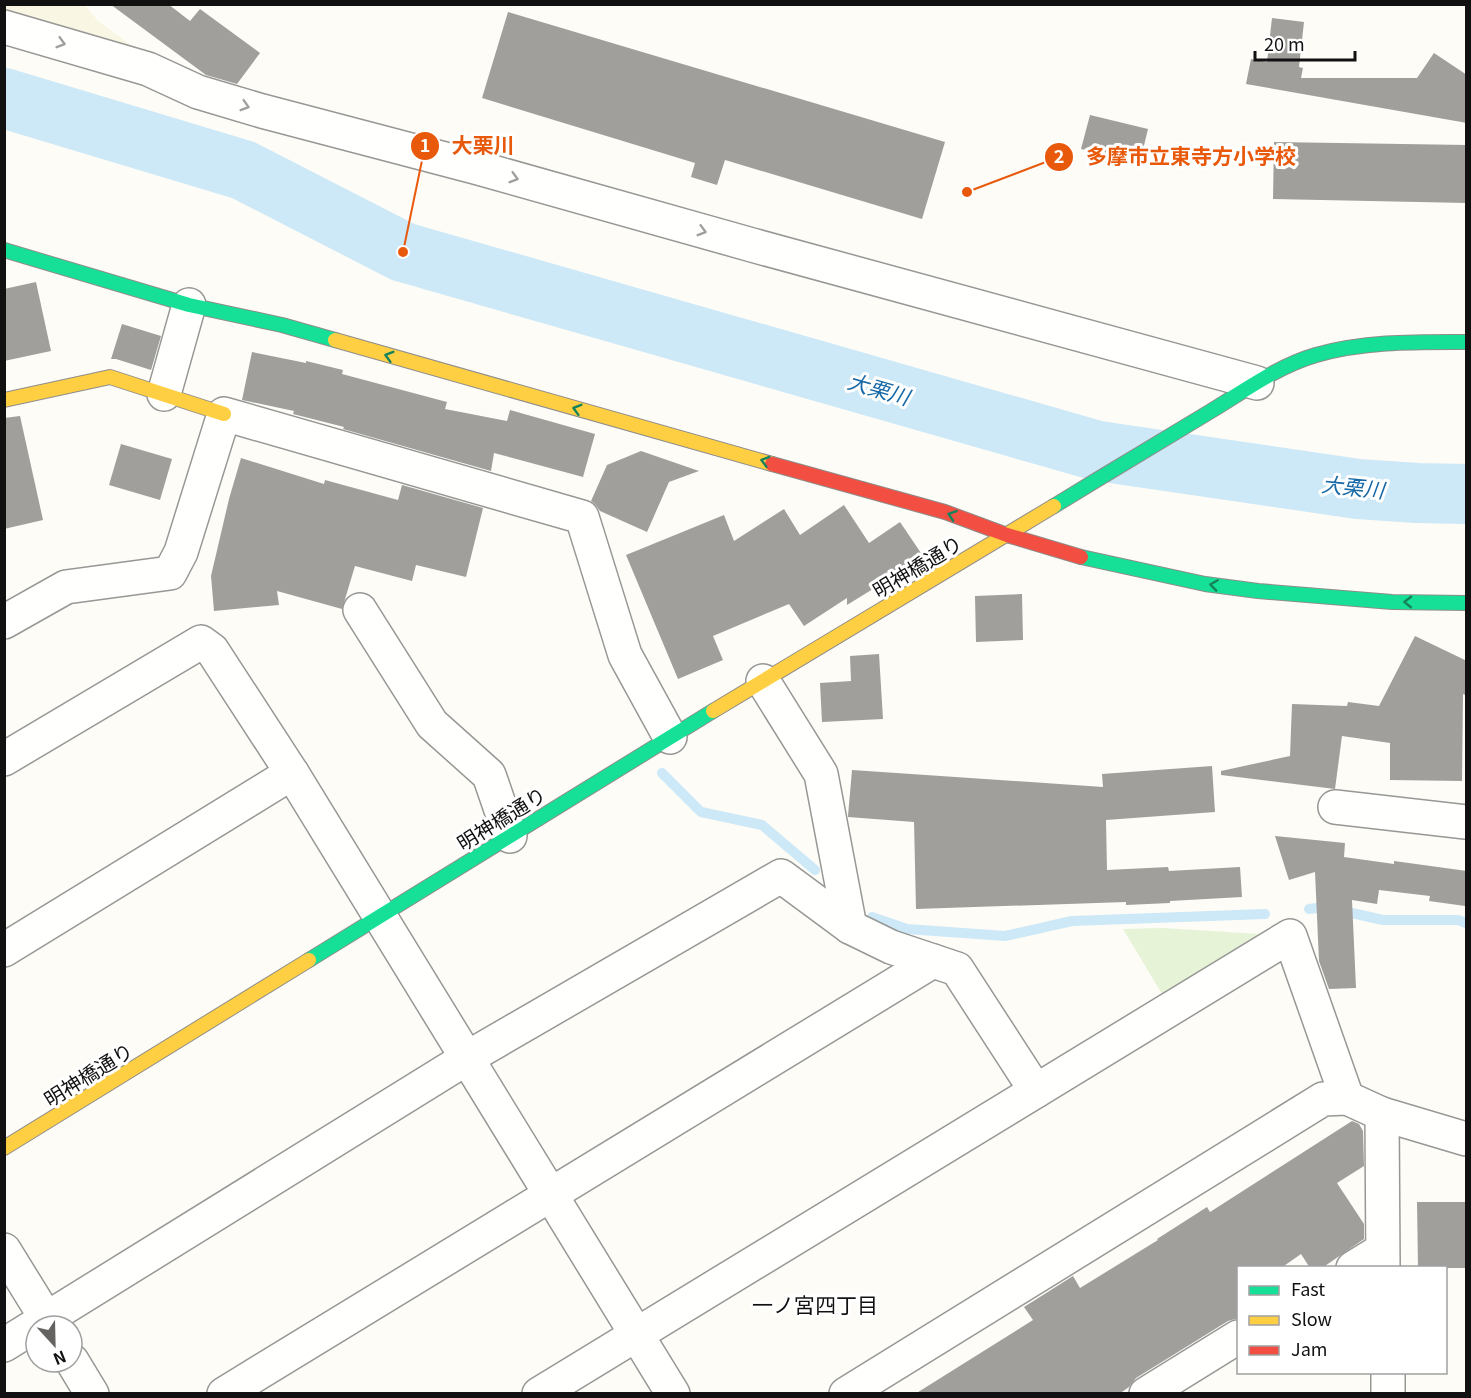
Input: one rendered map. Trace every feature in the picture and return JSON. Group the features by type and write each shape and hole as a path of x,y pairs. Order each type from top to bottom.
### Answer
{"street":[{"path":"4,27 148,69 198,92 262,111 475,167 1253,385"},
{"path":"4,250 189,305 282,325 934,509 1007,535 1089,560 1205,584 1258,591 1392,602 1467,603"},
{"path":"164,394 189,305"},
{"name":"明神橋通り","path":"4,1148 670,737 1278,371 1314,355 1345,348 1379,343 1467,342"},
{"path":"4,400 110,377 224,414 582,518 625,656 670,737"},
{"path":"4,622 66,587 170,573 182,552 224,414"},
{"path":"360,609 432,724 489,775 510,836"},
{"path":"4,759 201,642 212,650 292,772 673,1394"},
{"path":"763,681 821,774 850,927"},
{"path":"4,950 292,772"},
{"path":"1335,807 1467,822"},
{"path":"63,1314 467,1058 781,876 850,927 891,947 957,969 1036,1091"},
{"path":"539,1394 1290,936 1347,1098"},
{"path":"224,1394 933,961"},
{"path":"846,1394 1323,1099 1347,1098 1382,1114 1467,1139"},
{"path":"1360,1266 1383,1259 1382,1114"},
{"path":"4,1250 43,1314"},
{"path":"4,1345 24,1335"},
{"path":"1146,1394 1237,1338"},
{"path":"80,1374 92,1394"},
{"path":"1388,1374 1388,1394"}],"shaded area":[{"path":"5,5 85,5 98,21 158,65 5,13"}],"green space":[{"path":"1164,928 1290,936 1171,1009 1123,929"}],"building":[{"path":"110,4 168,4 190,21 200,9 260,53 237,84 206,75"},
{"path":"508,12 945,142 922,219 725,160 717,185 691,177 695,163 482,98"},
{"path":"1272,18 1304,22 1299,67 1303,68 1301,78 1417,78 1434,53 1467,75 1467,123 1246,84 1251,59 1267,62"},
{"path":"1090,115 1148,129 1140,162 1081,149"},
{"path":"1274,142 1467,145 1467,203 1273,199"},
{"path":"36,282 51,351 4,361 4,289"},
{"path":"122,324 161,336 151,370 111,359"},
{"path":"252,352 343,370 342,374 447,402 445,409 507,421 510,410 595,434 583,477 494,453 491,471 293,414 294,411 242,400"},
{"path":"20,416 43,520 4,529 4,418"},
{"path":"121,444 172,459 160,500 109,485"},
{"path":"641,451 699,471 669,482 647,532 600,511 591,501 607,465"},
{"path":"241,458 324,484 325,480 398,500 402,485 483,508 466,577 416,565 412,581 355,566 342,609 277,591 279,605 214,611 211,576"},
{"path":"844,505 869,543 900,522 923,556 847,605 847,598 804,626 789,604 713,636 723,660 678,679 626,555 724,515 734,541 784,509 800,535"},
{"path":"1022,594 1023,640 976,642 975,596"},
{"path":"1415,636 1467,661 1467,696 1463,694 1462,781 1390,780 1390,743 1342,736 1335,789 1221,775 1221,771 1290,756 1292,704 1347,706 1348,702 1379,706"},
{"path":"879,654 883,719 822,722 820,683 851,681 850,656"},
{"path":"1212,766 1215,812 1106,820 1107,870 1168,867 1169,871 1240,867 1242,897 1126,905 1126,902 916,909 914,822 848,817 852,770 1103,787 1102,774"},
{"path":"1275,836 1345,843 1344,857 1467,871 1465,906 1429,901 1430,896 1379,890 1377,904 1352,900 1356,988 1329,989 1319,961 1315,872 1289,880"},
{"path":"1352,1121 1359,1124 1363,1131 1364,1166 1337,1183 1364,1224 1364,1239 1325,1266 1309,1266 1301,1254 1284,1266 1237,1266 1237,1319 1228,1321 1136,1378 1119,1394 915,1394 1033,1320 1024,1307 1073,1276 1080,1288 1207,1207 1210,1212"},
{"path":"1417,1202 1467,1202 1467,1268 1418,1266"}],"waterway":[{"name":"大栗川","path":"4,98 243,170 403,252 1098,451 1358,489 1466,494"},
{"path":"662,773 701,812 762,825 815,870"},
{"path":"1309,909 1325,907 1383,920 1458,920 1466,923"},
{"path":"872,917 907,929 1005,936 1072,921 1265,914"}],"traffic: fast":[{"path":"4,250 189,305 282,325 335,340"},
{"path":"1054,506 1262,380 1302,360 1353,347 1409,342 1466,342"},
{"path":"1081,557 1205,584 1258,591 1392,602 1466,603"},
{"path":"309,960 713,711"}],"traffic: slow":[{"path":"335,340 772,464"},
{"path":"4,400 110,377 224,414"},
{"path":"713,711 1054,506"},
{"path":"4,1148 309,960"}],"traffic: jam":[{"path":"772,464 945,512 1007,535 1081,557"}],"place":[{"name":"多摩市立東寺方小学校","path":"967,192"},
{"name":"大栗川","path":"403,252"}],"district":[{"name":"一ノ宮四丁目","path":"815,1304"}]}
